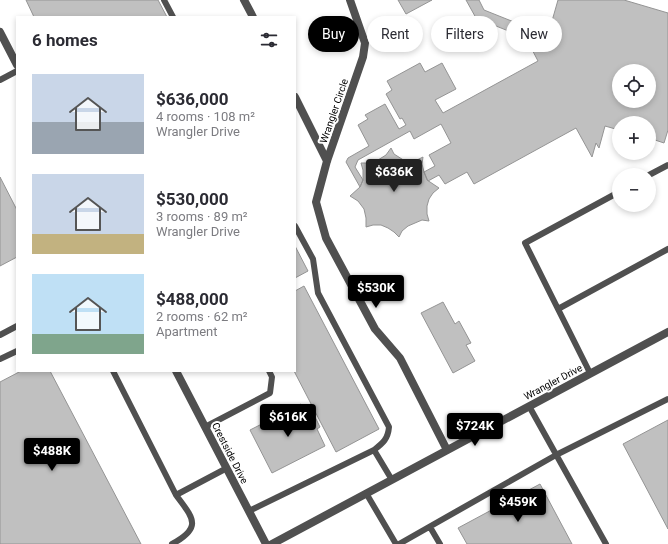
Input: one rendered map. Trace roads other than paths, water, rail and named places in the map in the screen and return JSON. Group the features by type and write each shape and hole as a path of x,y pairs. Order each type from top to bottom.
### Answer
{"street":[{"path":"244,0 252,16"},
{"name":"Wrangler Circle","path":"327,160 363,57 365,43 350,0"},
{"path":"1,35 16,63"},
{"name":"Wrangler Circle","path":"296,99 327,160"},
{"path":"327,160 316,202 326,238 375,329 400,358 447,450"},
{"name":"Wrangler Drive","path":"276,543 366,493 668,332"},
{"name":"Crestside Drive","path":"177,372 266,544"}],"lane":[{"path":"164,0 172,16"},
{"path":"0,80 16,72"},
{"path":"656,171 668,164"},
{"path":"590,373 525,243 612,196"},
{"path":"249,511 374,450 383,443 388,435 389,427 318,292 312,259 296,228"},
{"path":"558,309 668,249"},
{"path":"0,334 16,326"},
{"path":"0,359 16,351"},
{"path":"114,372 176,494 192,518 192,527 183,538 172,544"},
{"path":"205,427 270,393 272,377 270,372"},
{"path":"366,493 398,544 556,455 668,399"},
{"path":"529,406 606,544"},
{"path":"374,450 392,480"},
{"path":"176,494 227,468"},
{"path":"430,526 440,544"}]}
